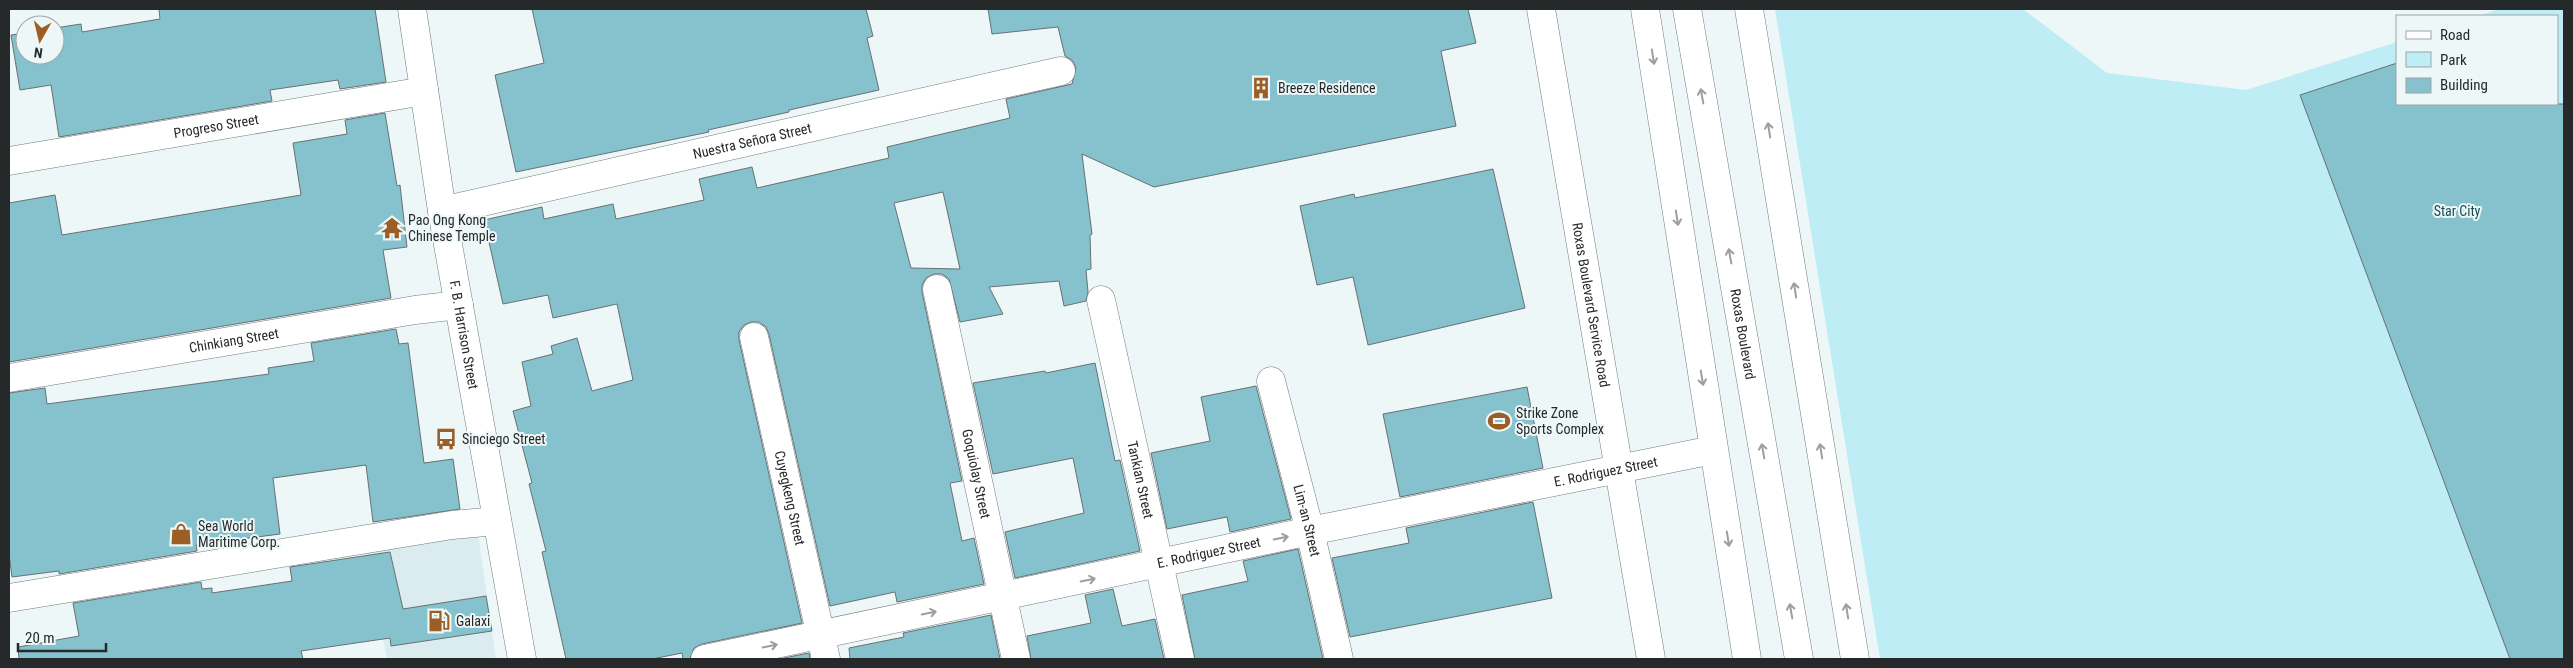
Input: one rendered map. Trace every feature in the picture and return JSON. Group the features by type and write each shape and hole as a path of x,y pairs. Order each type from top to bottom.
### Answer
{"main road":[{"name":"F. B. Harrison Street","path":"412,9 442,211 522,659"},
{"name":"Roxas Boulevard Service Road","path":"1541,9 1651,659"},
{"path":"1645,9 1747,659"},
{"name":"Roxas Boulevard","path":"1687,9 1799,659"},
{"path":"1749,9 1855,659"},
{"name":"Nuestra Señora Street","path":"442,211 1061,70"},
{"name":"Progreso Street","path":"9,161 424,91"},
{"name":"Goquiolay Street","path":"937,289 1016,659"},
{"name":"Tankian Street","path":"1101,300 1180,659"},
{"name":"Chinkiang Street","path":"9,378 415,310 459,305"},
{"name":"Cuyegkeng Street","path":"754,337 823,647"},
{"name":"Lim-an Street","path":"1271,381 1310,532 1339,659"},
{"name":"E. Rodriguez Street","path":"705,659 823,647 1002,597 1713,450"},
{"path":"9,598 452,525 497,521"}],"shaded area":[{"path":"477,526 496,659 387,659 365,543"}],"green space":[{"path":"1775,9 2023,9 2107,73 2246,90 2396,42 2396,105 2558,105 2558,15 2480,15 2500,9 2564,9 2564,659 1880,659"}],"building":[{"path":"159,9 375,9 386,82 340,89 338,80 270,90 272,101 59,137 51,85 20,90 16,65 65,65 65,26 81,24 82,32 160,19"},
{"path":"532,9 866,9 873,36 867,38 879,90 708,130 709,132 516,172 495,75 544,63"},
{"path":"988,9 1468,9 1476,43 1441,51 1456,126 1154,187 1082,154 1092,234 1090,235 1091,269 1086,270 1088,292 1086,301 1064,306 1059,281 989,287 1003,314 960,322 949,279 942,274 934,274 926,278 922,285 922,292 962,481 950,483 962,541 974,538 984,584 897,602 895,592 830,606 769,334 766,327 759,322 751,322 744,325 739,332 739,340 802,623 702,644 694,648 690,659 683,659 682,653 652,659 566,659 542,552 546,551 529,484 532,483 513,411 531,406 522,362 553,354 551,346 577,338 592,391 633,380 617,304 553,318 548,295 503,304 484,220 542,207 544,219 613,204 616,219 704,200 699,179 752,167 757,188 889,158 887,147 1010,118 1006,99 1072,84 1076,67 1072,60 1065,56 1058,27 992,34","holes":["943,192 960,269 911,268 894,203"]},
{"path":"15,34 15,59 11,35"},
{"name":"Star City","path":"2396,63 2396,105 2564,104 2564,659 2510,659 2300,95"},
{"path":"385,113 397,186 400,185 407,247 383,250 391,298 9,362 9,203 55,195 62,235 301,195 293,143 347,134 345,120"},
{"path":"1493,169 1525,308 1368,345 1353,277 1317,285 1300,206 1354,194 1355,198"},
{"path":"396,329 399,344 408,343 424,463 453,459 460,509 373,522 366,465 273,478 280,534 196,545 197,551 59,574 59,571 12,577 9,554 9,393 45,388 47,404 269,374 268,368 314,361 311,343"},
{"path":"1095,363 1115,461 1120,460 1140,551 1015,578 1005,532 1084,513 1073,458 993,474 973,383 1045,371 1046,373"},
{"path":"1256,386 1291,519 1230,532 1227,517 1167,529 1151,453 1210,441 1201,397"},
{"path":"1527,387 1543,468 1400,497 1383,414"},
{"path":"1533,502 1552,598 1350,637 1332,558 1409,543 1406,528"},
{"path":"1298,549 1323,659 1195,659 1182,595 1248,581 1243,561"},
{"path":"390,552 403,609 486,596 492,631 391,646 390,638 301,651 303,659 19,659 18,647 79,636 73,603 201,582 202,589 212,588 212,593 292,581 290,567"},
{"path":"1113,589 1122,626 1155,619 1164,659 1031,659 1027,636 1091,623 1085,595"},
{"path":"991,615 1000,659 850,659 849,648 904,637 903,633"},
{"path":"809,653 810,659 779,659"}],"place":[{"name":"Breeze Residence","path":"1261,88"},
{"name":"Pao Ong Kong Chinese Temple","path":"392,228"},
{"name":"Strike Zone Sports Complex","path":"1499,421"},
{"name":"Sinciego Street","path":"446,439"},
{"name":"Sea World Maritime Corp.","path":"181,534"},
{"name":"Galaxi","path":"439,621"}]}
